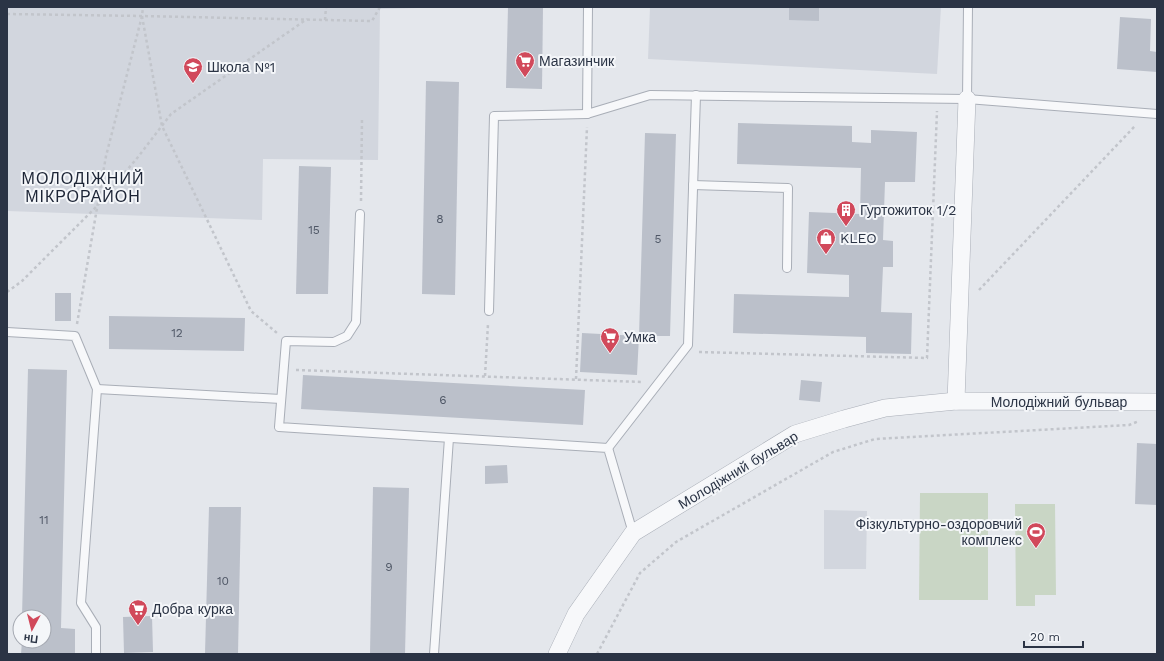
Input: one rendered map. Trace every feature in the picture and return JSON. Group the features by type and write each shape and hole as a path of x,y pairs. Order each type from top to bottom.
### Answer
{"street":[{"path":"956,401 967,99"},
{"name":"Молодіжний бульвар","path":"557,654 576,614 633,533 795,434 885,408 956,401 1157,402"}],"lane":[{"path":"588,7 588,114"},
{"path":"967,99 968,7"},
{"path":"488,312 494,116 588,114 650,95 967,99 1157,114"},
{"path":"608,448 688,345 696,95"},
{"path":"693,185 788,188 786,268"},
{"path":"360,214 356,322 346,336 334,342 286,341 279,427 608,448"},
{"path":"7,332 75,336 97,389 81,603 96,627 96,654"},
{"path":"97,389 281,399"},
{"path":"434,654 448,438"},
{"path":"608,448 633,533"}],"path":[{"path":"75,336 106,156 143,7"},
{"path":"325,20 326,7"},
{"path":"7,14 372,21 380,7"},
{"path":"142,16 162,126 251,311 286,341"},
{"path":"7,292 22,280 97,206 172,114 307,19"},
{"path":"682,352 927,358 937,99"},
{"path":"959,311 1147,113"},
{"path":"576,379 588,114"},
{"path":"360,214 362,118"},
{"path":"485,376 488,312"},
{"path":"284,370 659,382"},
{"path":"597,654 640,573 676,542 833,452 875,439 1129,425 1141,420"}],"shaded area":[{"name":"Школа №1","path":"7,7 456,7 380,9 378,160 263,159 262,220 7,211"},
{"path":"650,7 941,7 937,74 648,59"},
{"path":"824,510 867,511 866,569 824,569"}],"green space":[{"path":"920,493 988,493 988,600 919,600"},
{"name":"Фізкультурно-оздоровчий комплекс","path":"1015,504 1055,504 1056,595 1035,595 1035,606 1016,606"}],"building":[{"path":"508,7 543,7 542,89 506,88"},
{"path":"789,7 819,7 819,21 789,20"},
{"path":"1120,17 1151,19 1150,51 1157,52 1157,72 1117,69"},
{"path":"426,81 459,82 455,295 422,294"},
{"name":"Гуртожиток 1/2","path":"738,123 852,126 852,142 871,143 871,130 917,132 915,182 885,182 883,240 893,241 893,267 883,267 881,312 912,313 911,354 866,353 866,337 733,333 734,294 849,297 849,275 807,273 809,212 860,214 861,168 737,164"},
{"path":"645,133 676,134 670,336 639,336"},
{"path":"299,166 331,167 328,294 296,294"},
{"path":"55,293 71,293 71,321 55,321"},
{"path":"109,316 245,318 244,351 109,349"},
{"name":"Умка","path":"582,333 639,336 637,375 580,372"},
{"path":"28,369 67,370 61,628 75,629 75,654 21,654 21,649 52,649 52,609 22,609"},
{"path":"303,375 585,390 583,425 301,409"},
{"path":"801,380 822,382 820,402 799,400"},
{"path":"1137,443 1157,444 1157,505 1135,504"},
{"path":"507,465 508,483 485,484 485,466"},
{"path":"373,487 409,488 405,654 370,654"},
{"path":"209,507 241,507 238,654 205,654"},
{"name":"Добра курка","path":"152,616 153,652 124,653 123,617"}],"place":[{"name":"Магазинчик","path":"525,78"},
{"name":"Школа №1","path":"193,84"},
{"name":"Гуртожиток 1/2","path":"846,227"},
{"name":"KLEO","path":"826,255"},
{"name":"Умка","path":"610,354"},
{"name":"Фізкультурно-оздоровчий комплекс","path":"1036,549"},
{"name":"Добра курка","path":"138,626"}],"district":[{"name":"МОЛОДІЖНИЙ МІКРОРАЙОН","path":"83,187"}]}
